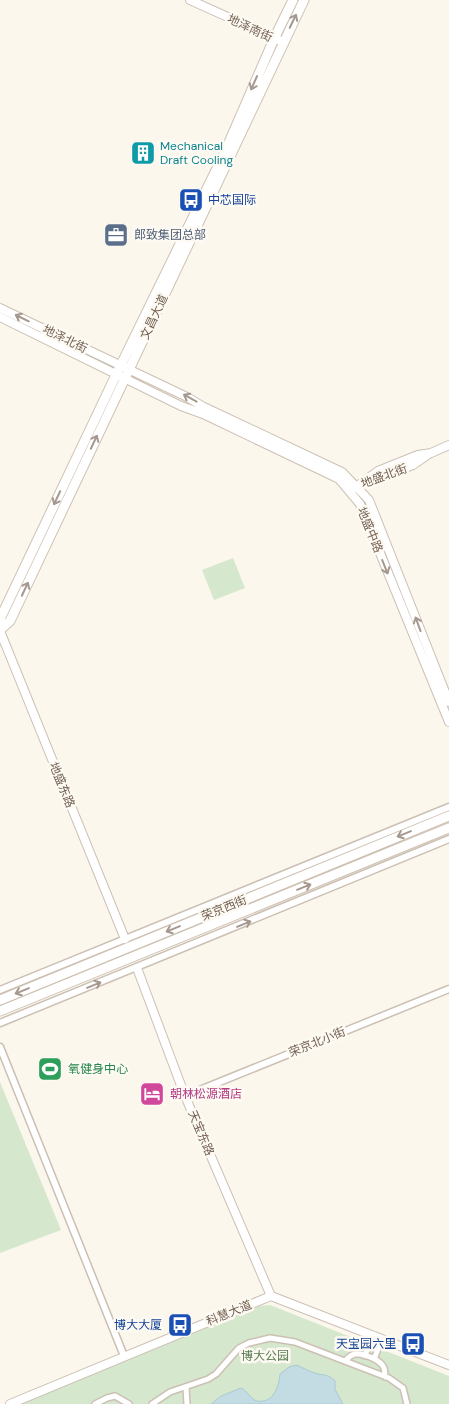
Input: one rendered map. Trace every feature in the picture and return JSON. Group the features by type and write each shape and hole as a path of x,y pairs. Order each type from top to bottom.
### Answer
{"main road":[{"name":"文昌大道","path":"0,631 10,621 125,379 278,41 293,0"},
{"name":"文昌大道","path":"0,625 0,619 120,366 278,41 304,0"},
{"name":"荣京西街","path":"0,1000 449,816"},
{"name":"荣京西街","path":"0,1011 449,828"}],"street":[{"name":"地泽南街","path":"190,0 278,41"},
{"name":"地泽北街","path":"0,308 129,370"},
{"name":"地泽北街","path":"0,317 125,379"},
{"name":"地盛中路","path":"129,370 342,472 360,504 449,722"},
{"name":"地盛中路","path":"125,379 339,479 369,500 446,687 449,702"},
{"name":"地盛北街","path":"352,489 413,465 431,453 449,446"},
{"name":"地盛东路","path":"0,631 125,939"},
{"path":"0,990 449,807"},
{"path":"0,1023 449,839"},
{"name":"天宝东路","path":"137,968 185,1096 271,1296"},
{"name":"荣京北小街","path":"185,1096 449,989"},
{"path":"0,1047 124,1356"},
{"path":"271,1296 449,1365"},
{"name":"科慧大道","path":"10,1404 271,1296"},
{"path":"365,1356 372,1335"},
{"path":"152,1404 170,1392 186,1388 216,1374 239,1348 249,1343 270,1338 288,1340 398,1383 403,1388 407,1404"},
{"path":"374,1359 382,1339"},
{"path":"345,1362 353,1354 361,1354 382,1364 385,1377"},
{"path":"186,1388 187,1404"},
{"path":"95,1404 116,1396 129,1404"}],"green space":[{"path":"233,558 245,588 214,600 202,570"},
{"path":"0,1082 61,1230 0,1253"},
{"name":"博大公园","path":"270,1305 449,1376 449,1404 18,1404 260,1306"}],"water":[{"path":"296,1365 332,1378 335,1381 335,1389 343,1404 211,1404 221,1396 241,1388 257,1401 268,1400 277,1388 280,1374 289,1367"}],"place":[{"name":"Mechanical Draft Cooling","path":"143,153"},
{"name":"中芯国际","path":"191,200"},
{"name":"郎致集团总部","path":"116,235"},
{"name":"氧健身中心","path":"50,1069"},
{"name":"朝林松源酒店","path":"152,1094"},
{"name":"博大大厦","path":"180,1325"},
{"name":"天宝园六里","path":"413,1344"}]}
